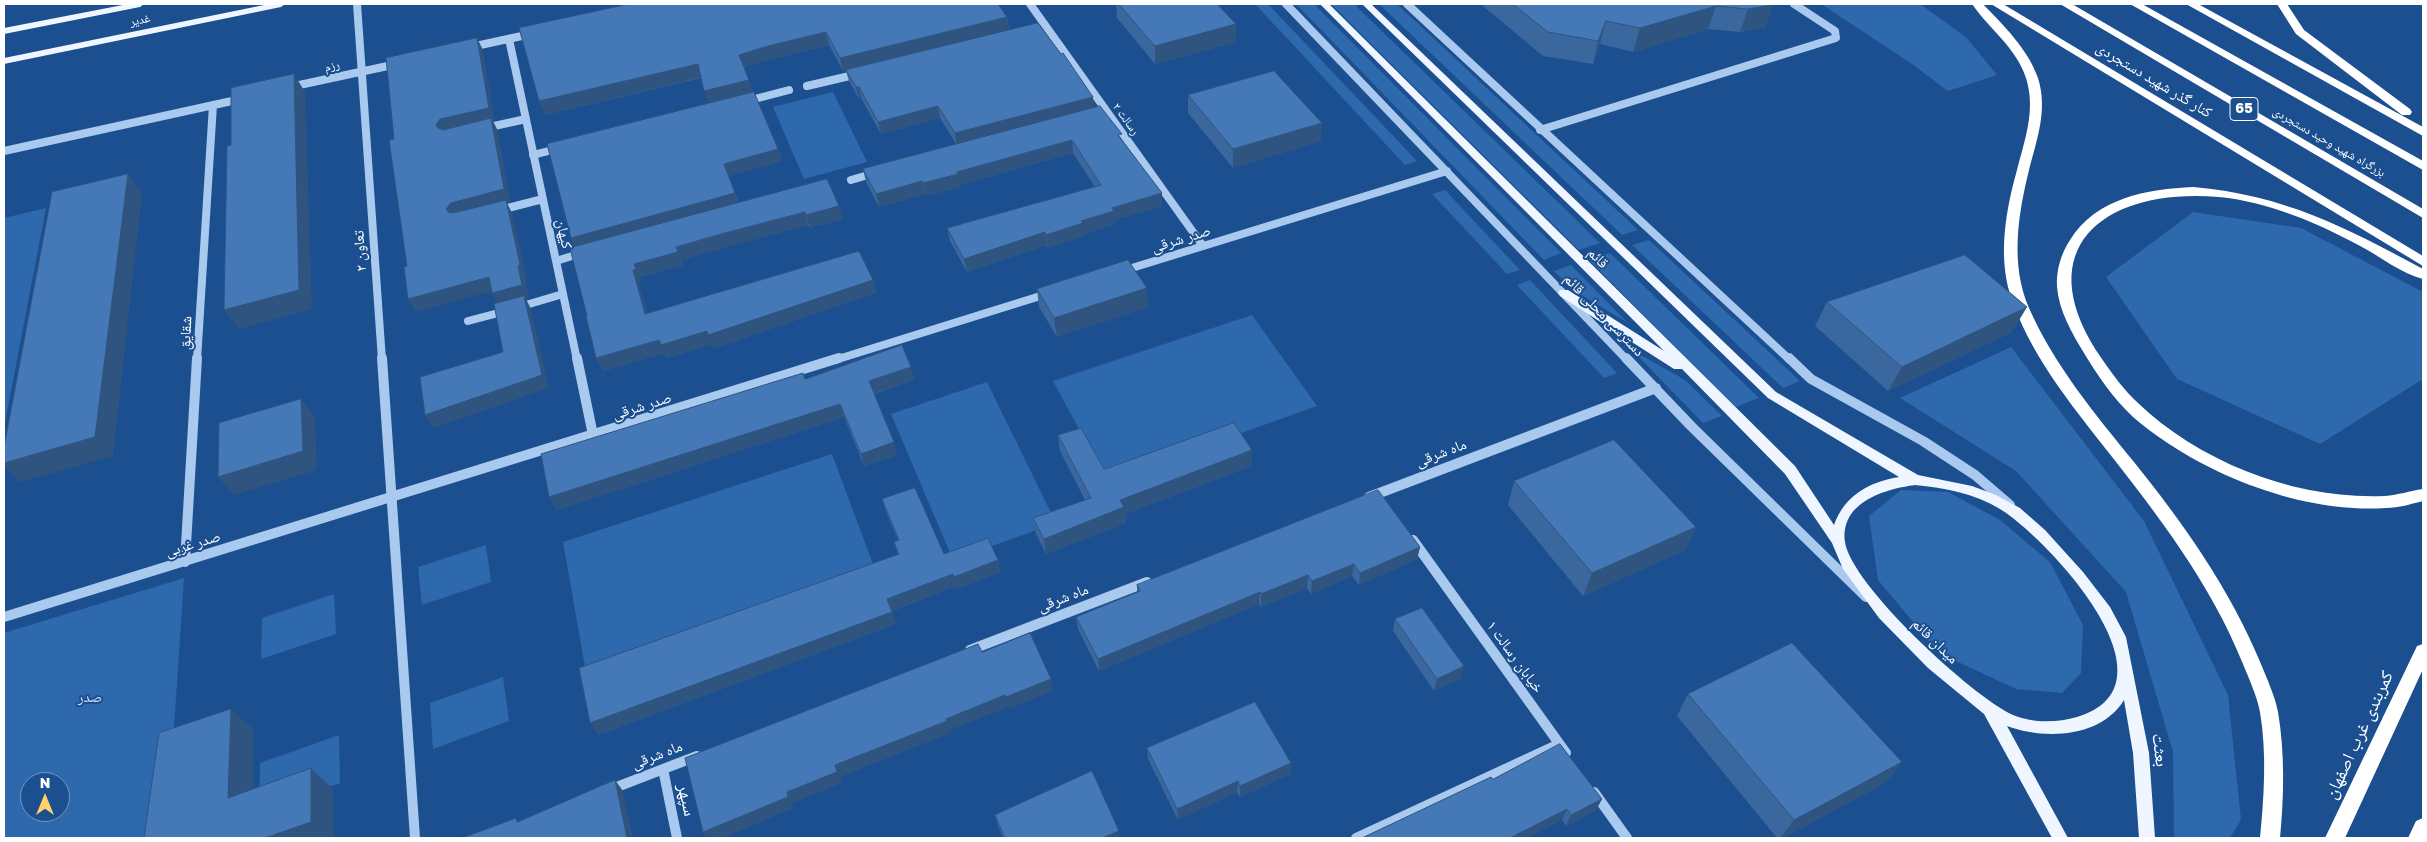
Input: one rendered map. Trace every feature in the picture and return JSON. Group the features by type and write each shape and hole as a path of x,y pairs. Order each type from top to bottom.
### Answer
{"highway":[{"path":"1977,4 2002,30 2022,56 2032,79 2038,107 2035,134 2020,183 2011,243 2012,269 2021,306 2044,351 2082,407 2159,505 2200,565 2239,636 2268,709 2275,768 2270,838"},
{"name":"کنار گذر شهید دستجردی","path":"1996,4 2423,262"},
{"name":"بزرگراه شهید وحید دستجردی","path":"2065,4 2423,214"},
{"name":"بزرگراه شهید وحید دستجردی","path":"2134,4 2423,166"},
{"path":"2191,4 2423,132"},
{"path":"2282,4 2300,32 2375,91 2423,125"},
{"path":"2423,275 2334,227 2290,210 2246,198 2213,193 2178,192 2149,195 2125,201 2098,216 2081,231 2069,254 2064,276 2068,306 2086,346 2107,378 2138,413 2179,442 2221,467 2265,485 2326,499 2389,502 2423,495"},
{"name":"کمربندی غرب اصفهان","path":"2335,838 2423,651"},
{"path":"2418,838 2423,828"}],"main road":[{"name":"غدیر","path":"4,31 140,4"},
{"name":"غدیر","path":"4,61 281,4"},
{"name":"قائم","path":"1324,4 1790,470 1839,543"},
{"name":"قائم","path":"1366,4 1772,394 1915,480"},
{"path":"1564,293 1699,380"},
{"name":"میدان قائم","path":"1915,480 1939,482 1973,491 2013,511 2034,527 2088,589 2114,625 2123,647 2126,668 2123,688 2113,704 2096,717 2075,725 2049,728 2027,727 1990,710 1959,686 1909,640 1860,586 1847,565 1839,543 1839,528 1846,511 1857,498 1873,488 1915,480"},
{"name":"بعثت","path":"2126,668 2142,753 2147,838"},
{"path":"1990,710 2060,838"}],"street":[{"name":"تعاون ۲","path":"357,4 415,838"},
{"name":"رسالت ۲","path":"1030,4 1203,246"},
{"name":"دسترسی محلی قائم","path":"1286,4 1656,388 1909,640"},
{"path":"1407,4 1540,130 1812,379 1923,441 1975,475 2034,527"},
{"path":"1540,130 1836,38 1835,31 1794,4"},
{"path":"1037,30 1047,27"},
{"path":"462,49 537,33"},
{"name":"کیهان","path":"509,39 593,435"},
{"name":"رزم","path":"280,90 405,62"},
{"path":"807,86 864,72"},
{"path":"742,102 789,90"},
{"path":"4,151 252,96"},
{"name":"شقایق","path":"186,562 213,105"},
{"path":"1097,114 1107,111"},
{"path":"478,130 526,119"},
{"path":"533,155 571,145"},
{"path":"851,180 879,172"},
{"name":"صدر شرقی","path":"1110,275 1447,172"},
{"path":"496,211 543,199"},
{"path":"556,260 594,250"},
{"name":"صدر شرقی","path":"391,497 1063,289"},
{"path":"468,322 563,294"},
{"name":"ماه شرقی","path":"1361,500 1383,497 1656,388"},
{"name":"صدر غربی","path":"4,617 391,497"},
{"name":"خیابان رسالت ۱","path":"1409,534 1570,760"},
{"name":"ماه شرقی","path":"956,655 1157,578"},
{"path":"1356,838 1559,744"},
{"name":"ماه شرقی","path":"600,793 708,751"},
{"name":"سپهر","path":"662,769 677,838"},
{"path":"1587,783 1627,838"}],"green space":[{"path":"1255,4 1268,4 1417,161 1405,165"},
{"path":"1296,4 1314,4 1561,253 1544,260"},
{"path":"1331,4 1354,4 1600,243 1579,250"},
{"path":"1379,4 1397,4 1638,230 1622,235"},
{"path":"1821,4 1920,4 1966,37 1997,75 1948,91 1912,64"},
{"path":"833,92 867,162 804,179 773,107"},
{"path":"1445,190 1520,270 1507,274 1432,194"},
{"path":"46,208 4,428 4,218"},
{"path":"2193,212 2301,228 2423,292 2423,379 2320,444 2177,379 2106,277"},
{"path":"1649,240 1800,381 1783,388 1632,245"},
{"path":"1610,253 1759,398 1736,407 1589,260"},
{"path":"1571,265 1628,323 1573,290 1554,271"},
{"path":"1530,280 1618,373 1604,378 1517,285"},
{"path":"1252,315 1317,406 1107,481 1053,381"},
{"path":"2011,347 2144,521 2228,695 2241,820 2230,838 2174,838 2173,752 2126,592 2016,471 1900,398"},
{"path":"1632,350 1685,380 1722,416 1703,423"},
{"path":"987,382 1056,523 953,560 891,414"},
{"path":"832,454 873,564 585,667 563,542"},
{"path":"1901,490 1948,492 2000,520 2050,562 2083,625 2081,673 2062,693 2016,689 1939,653 1878,580 1869,516"},
{"path":"486,545 491,582 422,605 418,567"},
{"name":"صدر","path":"184,578 172,757 164,838 4,838 4,633"},
{"path":"334,594 336,634 261,659 262,618"},
{"path":"503,677 509,721 433,749 430,703"},
{"path":"339,735 340,783 259,812 260,763"}],"building":[{"path":"629,4 998,4 1007,17 840,58 826,32 768,46 739,55 749,80 704,91 698,64 539,101 519,28"},
{"path":"1119,4 1217,4 1236,24 1155,46"},
{"path":"1513,4 1773,5 1748,9 1716,6 1640,28 1606,21 1598,41 1548,32"},
{"path":"1038,23 1061,54 1063,53 1093,97 955,133 938,106 878,122 859,87 856,87 846,70"},
{"path":"477,38 489,108 440,119 436,125 443,130 491,118 504,189 451,203 446,209 448,212 453,213 506,200 520,265 518,266 522,285 492,293 489,277 408,299 404,267 407,266 389,140 394,139 386,58"},
{"path":"1274,71 1322,123 1233,149 1188,95"},
{"path":"294,74 299,290 224,310 227,146 231,145 231,88"},
{"path":"754,92 778,149 724,164 735,193 571,238 547,144"},
{"path":"1100,106 1122,134 1118,135 1162,193 1112,208 1114,211 1081,221 1083,223 1046,235 1045,232 964,259 947,228 1101,185 1072,140 957,172 958,174 923,183 922,181 876,194 863,169"},
{"path":"128,174 95,437 4,463 4,447 52,192"},
{"path":"827,179 839,206 806,215 805,212 721,234 676,247 678,252 634,264 636,269 633,270 645,314 859,251 873,280 708,335 707,331 661,345 659,340 596,358 570,248"},
{"path":"1965,255 2027,307 1902,367 1827,302"},
{"path":"1128,260 1147,288 1054,318 1037,289"},
{"path":"524,296 542,375 425,415 420,377 503,352 494,304"},
{"path":"902,345 911,367 869,381 894,442 861,454 840,404 549,497 541,454 803,373 805,379"},
{"path":"301,399 303,451 218,477 219,423"},
{"path":"1234,423 1252,450 1120,500 1124,507 1044,539 1033,518 1091,498 1058,435 1081,428 1104,469"},
{"path":"1614,440 1696,527 1592,573 1514,481"},
{"path":"915,488 944,554 988,538 998,560 954,577 953,574 887,599 892,612 590,723 579,668 899,554 894,542 899,540 882,499"},
{"path":"1378,490 1420,547 1360,573 1354,564 1312,581 1308,575 1261,594 1260,592 1098,659 1076,617 1140,591 1137,585"},
{"path":"1422,608 1464,666 1437,679 1395,619"},
{"path":"1030,633 1051,679 1006,697 1005,695 946,719 947,721 835,765 837,772 787,792 788,797 703,832 685,758 978,644 982,652"},
{"path":"1792,643 1902,762 1794,820 1688,694"},
{"path":"1255,702 1291,763 1240,786 1238,781 1177,809 1147,748"},
{"path":"231,709 228,798 311,768 311,822 265,838 144,838 159,733"},
{"path":"1560,744 1602,799 1571,815 1567,809 1510,838 1362,838 1491,777 1493,779"},
{"path":"1092,771 1119,831 1102,838 1005,838 995,815"},
{"path":"615,780 627,838 462,838 516,818 517,822"}]}
